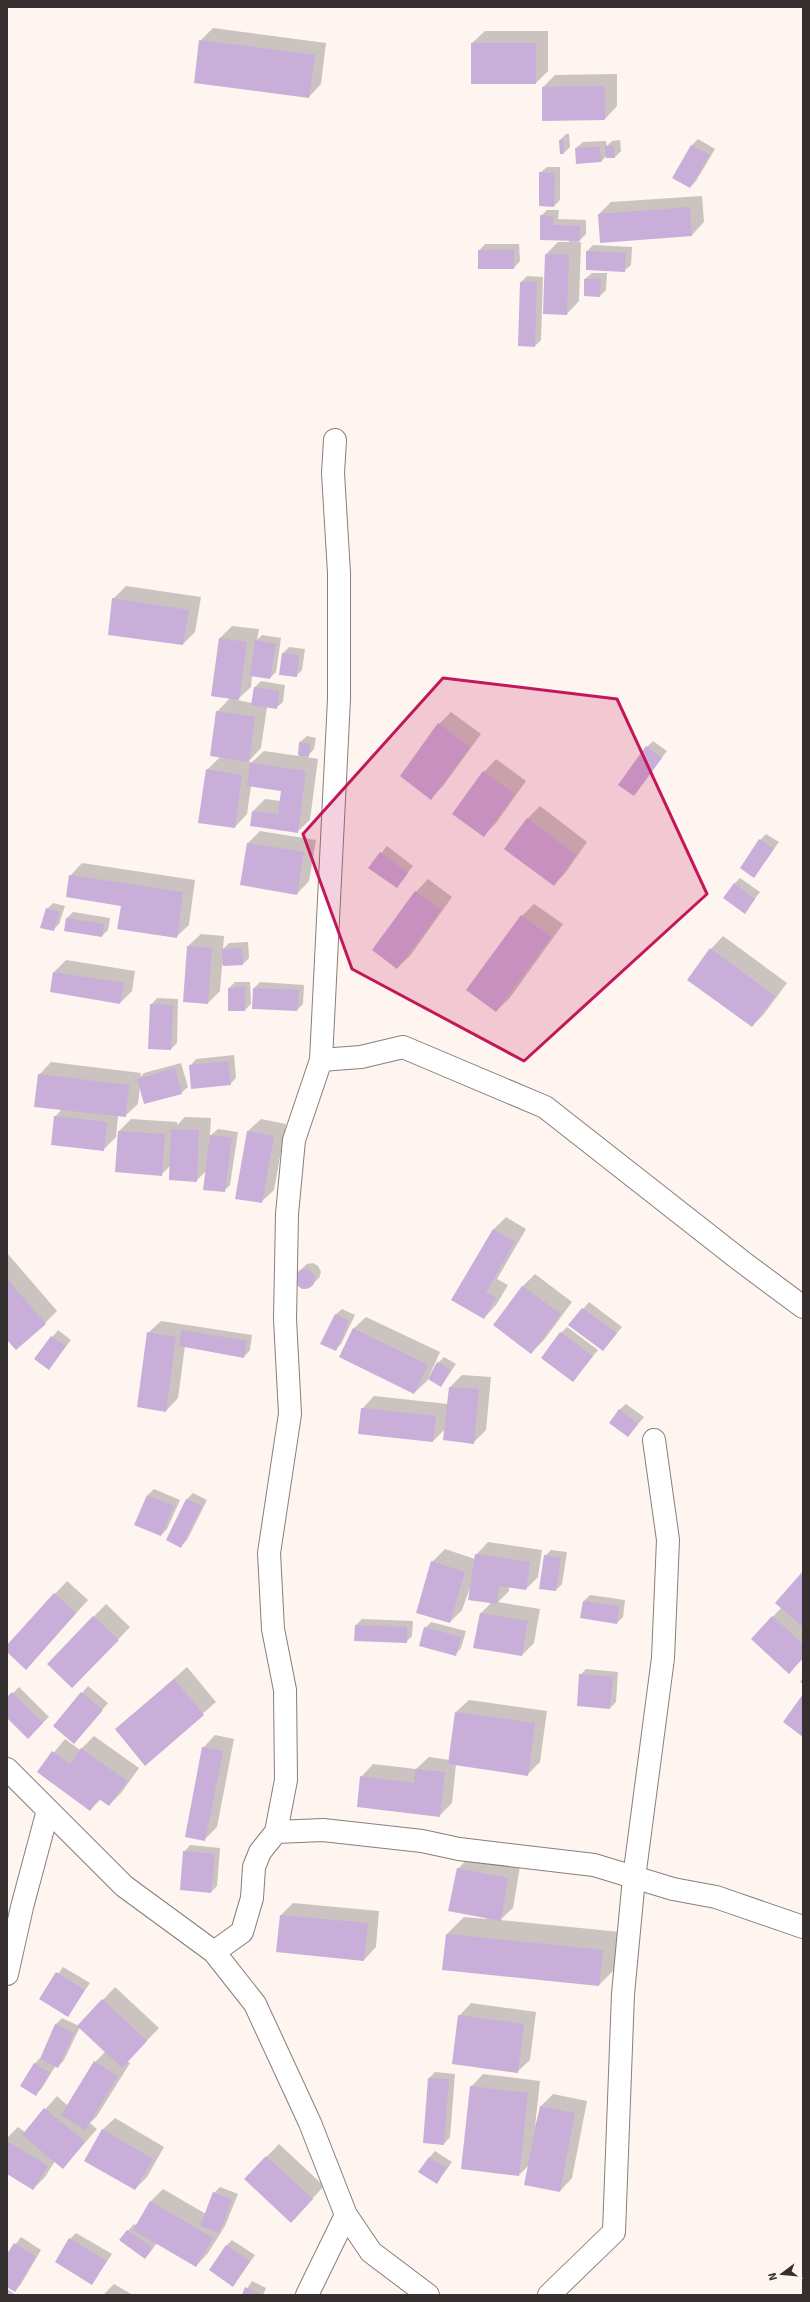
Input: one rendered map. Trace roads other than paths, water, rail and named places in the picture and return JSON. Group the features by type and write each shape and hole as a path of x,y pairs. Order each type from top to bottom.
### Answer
{"street":[{"path":"214,1952 242,1932 252,1898 254,1867 260,1852 276,1832 286,1780 285,1690 273,1629 269,1553 290,1414 285,1319 287,1214 294,1140 321,1060 339,699 339,573 333,473 335,440"},
{"path":"321,1060 361,1056 404,1047 545,1107 740,1260 803,1307"},
{"path":"549,2295 614,2232 623,1994 634,1878 663,1658 668,1540 654,1440"},
{"path":"7,1769 124,1886 214,1952 255,2004 310,2122 346,2215 371,2252 428,2295"},
{"path":"7,1974 22,1907 48,1810"},
{"path":"276,1832 323,1830 422,1841 460,1849 594,1865 673,1889 716,1897 803,1927"},
{"path":"307,2295 346,2215"}]}
